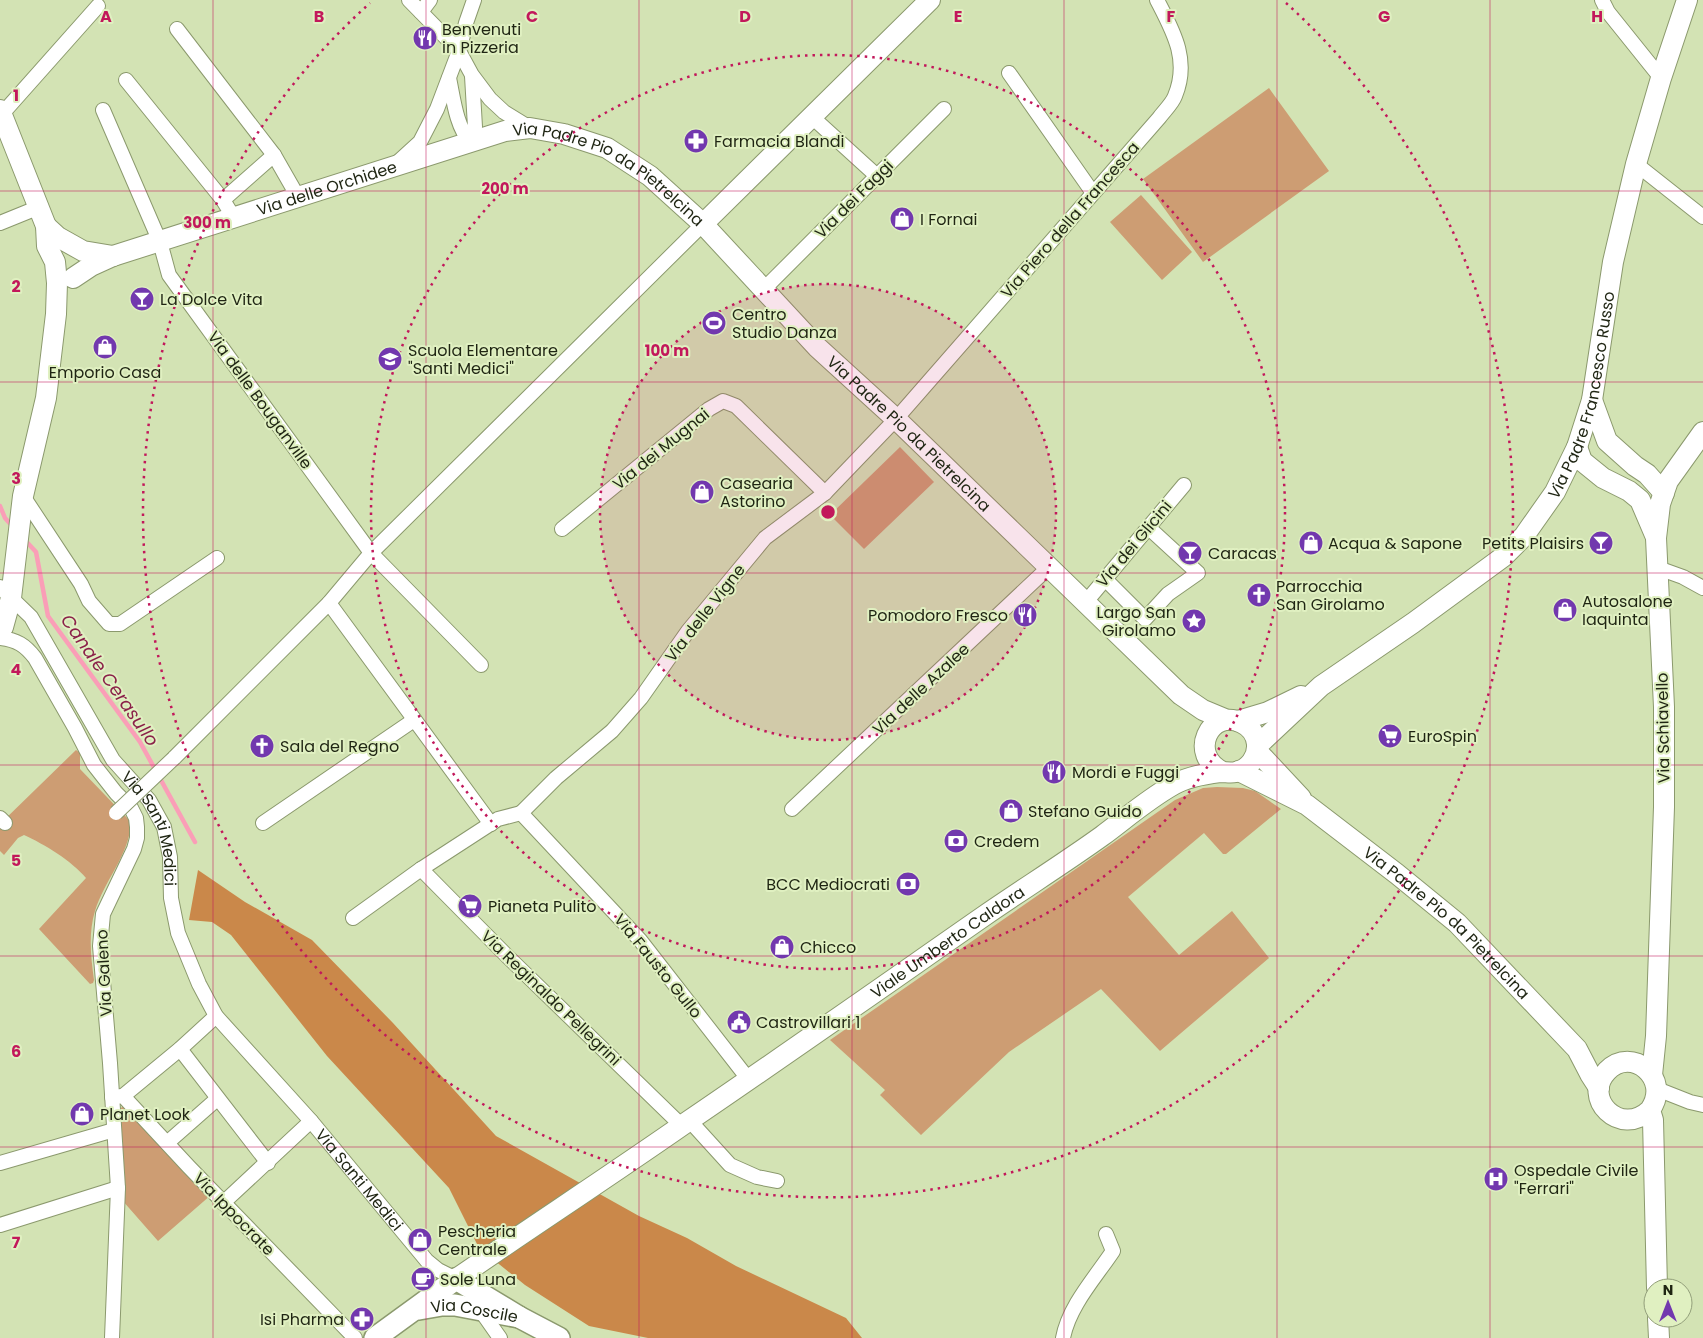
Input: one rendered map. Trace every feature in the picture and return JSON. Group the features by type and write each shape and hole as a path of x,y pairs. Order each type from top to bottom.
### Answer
{"main road":[{"path":"375,1338 456,1279 519,1317"},
{"name":"Via Coscile","path":"415,1310 428,1307 455,1306 519,1317 559,1338"}],"street":[{"path":"410,0 459,51 472,76 490,99 504,112 530,128"},
{"path":"421,12 430,0"},
{"path":"391,167 420,142 437,109 459,51 474,0"},
{"path":"116,813 174,758 329,603 371,553 930,0"},
{"name":"Via Piero della Francesca","path":"896,419 1159,118 1174,98 1181,67 1180,51 1176,36 1157,0"},
{"path":"1602,0 1608,12 1661,78"},
{"name":"Via Padre Francesco Russo","path":"1233,721 1268,712 1321,686 1413,623 1503,557 1524,536 1555,492 1578,443 1592,400 1613,262 1636,164 1661,78 1687,0"},
{"path":"56,314 73,278 67,258 38,208 1,112 98,6"},
{"path":"178,29 274,155 298,197"},
{"path":"1009,74 1093,193"},
{"path":"449,78 460,126 464,136 470,141 475,127 472,76"},
{"path":"126,80 223,200 234,218"},
{"name":"Via dei Faggi","path":"764,289 944,109"},
{"name":"Via delle Bouganville","path":"103,110 160,242 169,275 371,553 481,665"},
{"path":"811,116 877,176"},
{"name":"Via Padre Pio da Pietrelcina","path":"470,141 505,131 530,128 564,134 606,148 650,176 704,224 817,347 896,419 1181,695 1203,710 1233,721"},
{"name":"Via delle Orchidee","path":"73,278 91,266 113,256 470,141"},
{"path":"223,200 274,155"},
{"path":"1636,164 1703,217"},
{"path":"0,223 38,208"},
{"path":"52,231 83,251 113,256"},
{"path":"0,630 3,627 5,593 14,561 23,496 46,398 56,314 57,283 55,262 48,246 52,231"},
{"path":"55,262 73,278"},
{"path":"1592,400 1607,440 1635,466 1647,474 1662,499 1640,500"},
{"name":"Via dei Mugnai","path":"562,529 709,409 723,401 736,406 826,493"},
{"name":"Via delle Vigne","path":"521,813 556,778 612,731 641,698 688,631 765,538 826,493 896,419"},
{"name":"Via Schiavello","path":"1653,1155 1653,1095 1664,817 1664,725 1656,538 1662,499 1668,481 1703,432"},
{"path":"1607,440 1592,437 1578,443 1582,461 1603,478 1629,491 1640,500 1656,538"},
{"path":"1647,474 1659,473 1683,458"},
{"path":"1555,492 1581,478 1591,476 1603,478"},
{"name":"Via dei Glicini","path":"1085,603 1149,528 1166,504 1184,485"},
{"path":"23,496 82,584 89,601 109,624 120,624 217,558"},
{"path":"1105,579 1145,619 1168,594 1198,573 1149,528"},
{"name":"Via delle Azalee","path":"792,809 1048,568"},
{"path":"1658,568 1683,577 1703,588"},
{"name":"Via Santi Medici","path":"5,593 31,618 112,760 149,800 164,827 170,856 171,898 178,933 199,984 216,1016 311,1121 427,1261 438,1270 456,1279"},
{"path":"329,603 491,824"},
{"name":"Via Galeno","path":"0,638 20,642 35,658 94,765 116,793 131,808 136,818 137,838 134,849 103,914 100,946 117,1096 114,1130 118,1188 112,1338"},
{"name":"Via Padre Francesco Russo","path":"1257,749 1321,686"},
{"name":"Via Padre Pio da Pietrelcina","path":"1181,695 1197,719 1204,744"},
{"path":"263,823 414,720"},
{"path":"1233,721 1252,730 1257,749 1249,766 1231,772 1210,762 1204,744 1212,727 1217,724 1233,721"},
{"name":"Viale Umberto Caldora","path":"1174,784 1204,744"},
{"name":"Via Padre Pio da Pietrelcina","path":"1257,749 1307,805 1457,923 1577,1049"},
{"name":"Via Padre Pio da Pietrelcina","path":"1231,772 1307,805"},
{"name":"Viale Umberto Caldora","path":"456,1279 749,1080 1174,784 1192,777 1231,772"},
{"path":"353,918 421,869 498,819 521,813"},
{"name":"Via Fausto Gullo","path":"521,813 640,940 749,1080"},
{"name":"Via Reginaldo Pellegrini","path":"421,869 507,956 730,1165 757,1177 777,1181"},
{"path":"117,1096 180,1049 216,1016"},
{"path":"1653,1095 1639,1118 1625,1120 1616,1118 1608,1113 1603,1106 1599,1088 1607,1072 1623,1064 1656,1036"},
{"path":"180,1049 216,1099 268,1163"},
{"path":"1577,1049 1623,1064 1639,1065 1653,1095"},
{"path":"1577,1049 1599,1088"},
{"path":"1653,1095 1696,1104"},
{"name":"Via Ippocrate","path":"117,1096 168,1143 223,1203 355,1338"},
{"path":"168,1143 216,1099"},
{"path":"1625,1120 1653,1155 1657,1278"},
{"path":"223,1203 311,1121"},
{"path":"0,1163 114,1130"},
{"path":"0,1225 118,1188"},
{"path":"1063,1338 1065,1326 1084,1292 1113,1251 1106,1234"},
{"path":"481,1311 500,1338"}],"shaded area":[{"path":"1269,88 1329,171 1203,262 1143,179"},
{"path":"1141,195 1192,252 1162,280 1110,222"},
{"path":"900,447 934,482 864,549 830,515"},
{"path":"76,750 80,753 80,769 131,822 130,834 122,856 104,889 95,911 91,937 94,980 90,984 39,929 86,878 73,865 40,843 24,835 18,838 4,855 0,851 0,824"},
{"path":"1203,788 1243,788 1255,791 1281,809 1226,854 1223,854 1204,833 1128,897 1179,955 1232,911 1269,958 1160,1051 1101,989 1009,1052 921,1135 880,1095 885,1090 830,1040 1175,800"},
{"path":"198,870 245,902 312,940 393,1023 496,1136 639,1216 687,1238 736,1266 846,1318 862,1338 648,1338 589,1326 525,1285 479,1248 449,1188 327,1056 231,935 212,922 189,920"},
{"path":"123,1106 211,1195 158,1241 122,1200 118,1111"}],"waterway":[{"name":"Canale Cerasullo","path":"0,506 5,518 14,528"},
{"name":"Canale Cerasullo","path":"24,539 36,552 48,616 140,742 195,842"}],"place":[{"name":"Benvenuti in Pizzeria","path":"425,38"},
{"name":"Farmacia Blandi","path":"696,141"},
{"name":"I Fornai","path":"902,219"},
{"name":"La Dolce Vita","path":"142,299"},
{"name":"Centro Studio Danza","path":"714,323"},
{"name":"Emporio Casa","path":"105,347"},
{"name":"Scuola Elementare \"Santi Medici\"","path":"390,359"},
{"name":"Casearia Astorino","path":"702,492"},
{"name":"Acqua & Sapone","path":"1311,543"},
{"name":"Petits Plaisirs","path":"1601,543"},
{"name":"Caracas","path":"1190,553"},
{"name":"Parrocchia San Girolamo","path":"1259,595"},
{"name":"Autosalone Iaquinta","path":"1565,610"},
{"name":"Pomodoro Fresco","path":"1025,615"},
{"name":"Largo San Girolamo","path":"1194,621"},
{"name":"EuroSpin","path":"1390,736"},
{"name":"Sala del Regno","path":"262,746"},
{"name":"Mordi e Fuggi","path":"1054,772"},
{"name":"Stefano Guido","path":"1011,811"},
{"name":"Credem","path":"956,841"},
{"name":"BCC Mediocrati","path":"908,884"},
{"name":"Pianeta Pulito","path":"470,906"},
{"name":"Chicco","path":"782,947"},
{"name":"Castrovillari 1","path":"739,1022"},
{"name":"Planet Look","path":"82,1114"},
{"name":"Ospedale Civile \"Ferrari\"","path":"1496,1179"},
{"name":"Pescheria Centrale","path":"420,1240"},
{"name":"Sole Luna","path":"423,1279"},
{"name":"Isi Pharma","path":"362,1319"}]}
